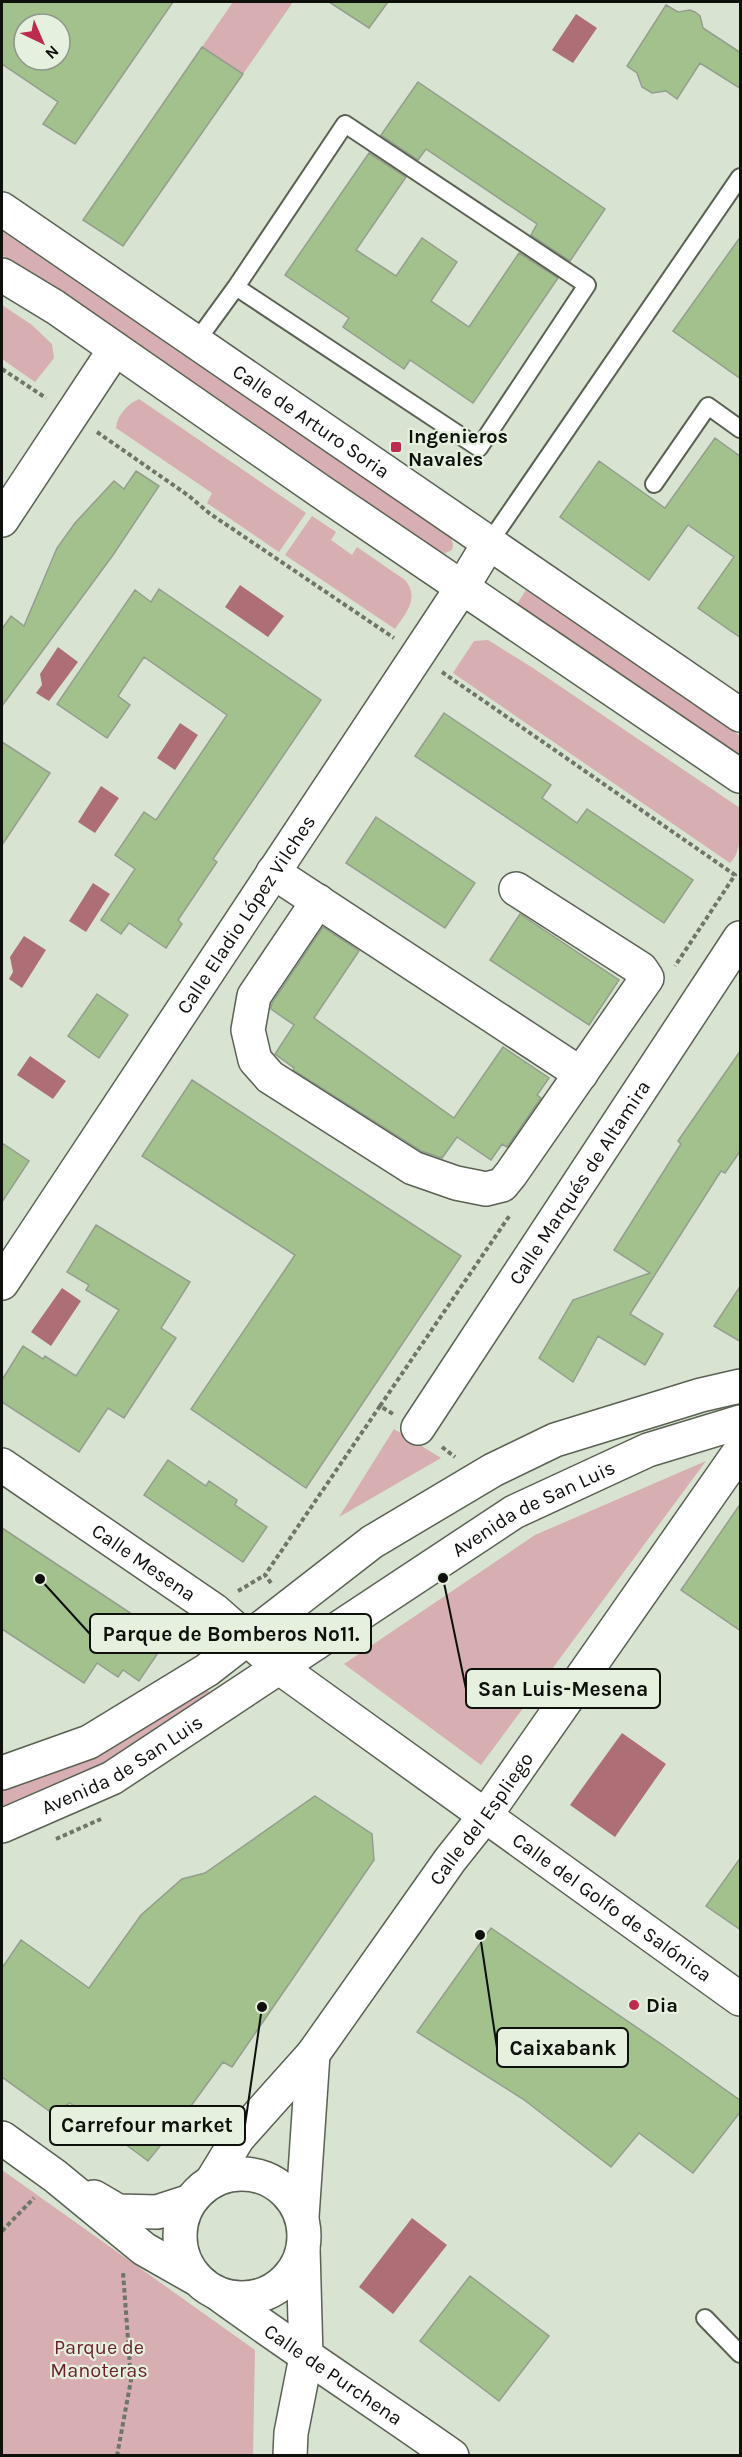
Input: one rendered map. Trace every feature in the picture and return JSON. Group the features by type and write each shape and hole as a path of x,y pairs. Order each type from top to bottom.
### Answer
{"street":[{"name":"Calle de Arturo Soria","path":"2,208 741,715"},
{"path":"2,275 55,307 320,491 741,776"},
{"path":"2,520 115,349"},
{"name":"Calle Eladio López Vilches","path":"2,1283 418,655 489,543"},
{"path":"273,872 581,1074"},
{"path":"318,901 254,996 248,1030 255,1060 270,1077 413,1168 456,1183 486,1189 502,1185 511,1174 647,978 641,969 516,889"},
{"name":"Calle Marqués de Altamira","path":"418,1428 741,938"},
{"name":"Avenida de San Luis","path":"2,1773 88,1742 207,1670 289,1604 372,1542 493,1470 555,1440 701,1395 741,1386"},
{"name":"Avenida de San Luis","path":"2,1826 112,1778 280,1668 432,1564 514,1512 648,1450 741,1422"},
{"name":"Calle del Espliego","path":"213,2179 238,2138 313,2054 450,1860 486,1816 741,1451"},
{"name":"Calle Mesena","path":"2,1465 214,1610 280,1668"},
{"name":"Calle del Golfo de Salónica","path":"280,1668 741,1999"},
{"path":"290,2456 291,2433 306,2357 303,2249 305,2233 302,2217 313,2054"},
{"name":"Calle de Purchena","path":"2,2138 56,2176 144,2249 206,2286 452,2456"},
{"path":"302,2217 289,2193 267,2177 240,2172 213,2179 199,2189 188,2202 181,2221 179,2241 184,2261 206,2286 238,2298 261,2296 280,2286 295,2269 303,2249"},
{"name":"Calle de Purchena","path":"56,2176 118,2211 157,2212 188,2202"}],"lane":[{"path":"196,342 236,287 345,124 587,285 478,448 236,287"},
{"path":"489,543 741,177"},
{"path":"654,484 708,406 741,429"},
{"path":"705,2318 741,2354"}],"path":[{"path":"2,369 735,875"},
{"path":"289,1604 265,1575 380,1406 418,1428 460,1461"},
{"path":"2,2231 56,2176"},
{"path":"117,2456 131,2380 123,2265"}],"green space":[{"path":"233,2 293,2 243,74 202,47"},
{"path":"2,231 451,538 452,550 443,554 66,294 2,255"},
{"path":"2,305 32,325 52,344 54,358 35,382 2,359"},
{"path":"139,399 306,513 279,552 207,503 212,493 116,428 123,411"},
{"path":"312,516 336,532 331,540 352,555 357,547 405,580 411,593 410,605 395,629 285,555"},
{"path":"526,590 740,736 740,756 517,604"},
{"path":"488,640 740,808 739,846 730,863 453,673 474,641"},
{"path":"394,1429 441,1458 339,1517"},
{"path":"706,1461 481,1765 344,1664 535,1535"},
{"path":"205,1686 212,1696 131,1750 72,1781 2,1809 2,1787"},
{"name":"Parque de Manoteras","path":"2,2170 255,2350 253,2455 2,2455"}],"shaded area":[{"path":"576,14 597,28 573,63 552,50"},
{"path":"240,585 284,616 268,637 225,607"},
{"path":"58,647 78,662 49,701 36,693 42,685 40,674"},
{"path":"180,723 198,735 175,770 157,758"},
{"path":"101,786 119,798 95,833 78,822"},
{"path":"93,883 110,894 86,932 69,921"},
{"path":"24,936 46,950 22,988 9,979 13,972 10,957"},
{"path":"30,1056 66,1081 53,1099 17,1075"},
{"path":"62,1288 81,1301 51,1346 31,1332"},
{"path":"622,1733 666,1764 615,1837 570,1805"},
{"path":"412,2218 447,2245 393,2314 359,2287"}],"building":[{"path":"2,2 173,2 75,144 43,124 58,102 14,72 72,72 72,12 12,12 12,71 2,64"},
{"path":"329,2 388,2 369,28"},
{"path":"666,5 678,12 690,10 695,12 700,16 703,28 741,53 741,89 700,63 677,99 666,91 652,93 642,87 637,73 627,66"},
{"path":"202,47 243,74 123,246 83,220"},
{"path":"418,82 605,209 570,261 531,235 537,224 426,149 418,160 381,135"},
{"path":"369,153 406,177 356,250 396,276 422,238 457,262 431,301 469,327 519,253 558,278 473,403 410,360 404,369 343,327 349,318 285,275"},
{"path":"741,236 741,379 673,331"},
{"path":"715,438 741,457 741,638 698,608 734,557 688,525 649,580 560,517 599,461 665,508"},
{"path":"136,471 159,486 113,555 2,706 2,629 11,616 24,626 57,548 75,523 114,481 124,489"},
{"path":"159,589 321,700 213,859 217,862 178,920 182,924 166,948 129,923 121,934 101,920 135,869 115,855 144,812 156,820 227,715 144,657 118,696 130,705 107,738 57,704 135,590 151,602"},
{"path":"444,713 551,785 542,798 577,823 587,809 693,880 664,923 415,756"},
{"path":"2,742 50,773 2,845"},
{"path":"376,817 475,883 445,928 346,863"},
{"path":"520,914 619,980 589,1025 490,960"},
{"path":"323,927 359,951 314,1018 454,1118 503,1047 549,1078 537,1095 541,1098 507,1147 502,1144 491,1160 457,1137 442,1158 421,1151 293,1070 294,1068 275,1054 294,1025 271,1009 272,1003"},
{"path":"97,994 128,1015 99,1058 68,1036"},
{"path":"741,1050 741,1150 725,1173 721,1171 630,1314 663,1334 645,1365 598,1336 573,1382 539,1358 573,1300 650,1273 614,1250 681,1144 678,1141"},
{"path":"192,1080 461,1256 306,1488 191,1409 295,1255 142,1156"},
{"path":"2,1143 29,1161 2,1202"},
{"path":"96,1225 190,1282 161,1328 176,1338 124,1418 108,1408 79,1452 2,1402 2,1380 23,1346 43,1359 45,1356 76,1376 119,1310 86,1290 89,1285 67,1272"},
{"path":"741,1285 741,1342 714,1326"},
{"path":"168,1460 206,1486 209,1481 237,1500 235,1505 267,1527 243,1562 144,1495"},
{"path":"741,1503 741,1631 681,1590"},
{"path":"2,1528 168,1638 139,1681 123,1670 118,1677 97,1663 84,1683 2,1629"},
{"path":"315,1796 372,1834 374,1860 232,2067 223,2062 148,2161 70,2103 52,2113 2,2077 2,1968 21,1940 89,1988 141,1915 182,1879 205,1873"},
{"path":"741,1857 741,1930 706,1906"},
{"path":"491,1928 741,2101 741,2111 693,2173 639,2133 611,2167 523,2099 417,2032"},
{"path":"470,2276 549,2336 499,2401 420,2341"}],"place":[{"name":"Ingenieros Navales","path":"396,447"},
{"name":"San Luis-Mesena","path":"443,1578"},
{"name":"Parque de Bomberos Nº11.","path":"40,1579"},
{"name":"Caixabank","path":"480,1935"},
{"name":"Dia","path":"634,2005"},
{"name":"Carrefour market","path":"262,2007"}]}
